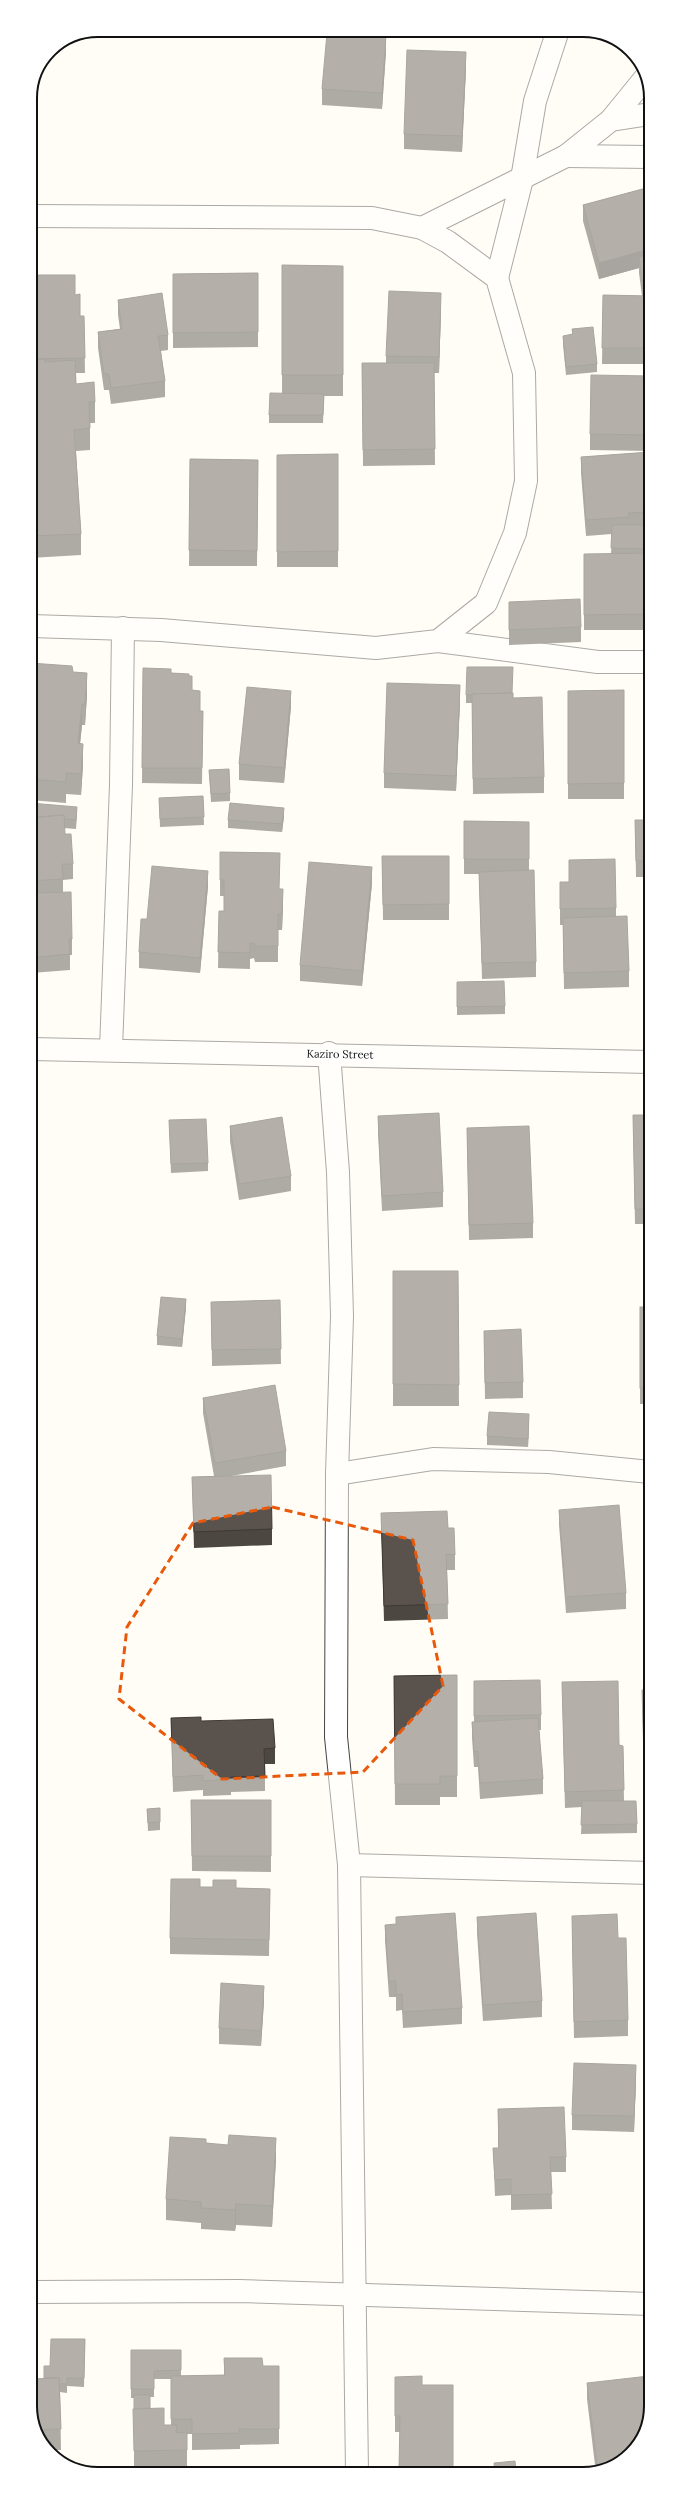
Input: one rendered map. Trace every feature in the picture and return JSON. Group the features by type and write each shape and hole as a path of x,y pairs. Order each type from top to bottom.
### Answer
{"street":[{"path":"438,640 486,602 515,534 526,481 524,373 497,278 522,179 535,102 556,37"},
{"path":"422,228 566,156 611,120 642,82"},
{"path":"611,120 644,115"},
{"path":"566,156 644,157"},
{"path":"37,216 372,218 422,228 448,242 497,278"},
{"path":"37,626 123,628 376,648 438,640 598,662 644,662"},
{"path":"110,1049 121,785 123,628"},
{"name":"Kaziro Street","path":"37,1048 329,1053 644,1062"},
{"path":"329,1053 338,1172 342,1316 337,1474 336,1737 350,1865 357,2467"},
{"path":"337,1474 433,1459 549,1462 644,1471"},
{"path":"350,1865 644,1873"},
{"path":"37,2292 239,2291 356,2296 644,2304"}],"highlighted area":[{"path":"272,1507 413,1540 443,1686 363,1772 222,1779 119,1699 127,1627 193,1523"}],"building":[{"path":"327,37 386,37 382,93 322,89"},
{"path":"407,50 466,52 462,136 404,134"},
{"path":"644,189 644,251 599,263 583,205"},
{"path":"639,257 644,257 644,287 643,287"},
{"path":"282,265 343,266 343,375 282,375"},
{"path":"258,273 258,332 173,333 173,274"},
{"path":"37,275 75,275 75,295 80,294 80,316 84,316 85,358 37,359"},
{"path":"389,291 441,293 439,357 386,356"},
{"path":"162,293 168,335 158,336 165,381 111,388 109,374 104,374 98,332 122,329 118,300"},
{"path":"603,295 644,296 644,348 602,348"},
{"path":"593,327 597,364 566,367 563,336 573,334 572,329"},
{"path":"45,359 45,362 75,360 76,384 94,382 95,402 89,402 90,428 74,430 81,534 37,536 37,360"},
{"path":"362,363 434,363 435,449 363,450"},
{"path":"591,375 644,376 644,435 590,434"},
{"path":"270,393 324,394 323,415 269,415"},
{"path":"644,452 644,512 628,513 629,517 586,520 581,457"},
{"path":"338,454 338,551 277,552 277,455"},
{"path":"190,459 258,460 257,551 189,550"},
{"path":"612,525 644,525 644,549 611,548"},
{"path":"644,553 644,614 584,615 584,554"},
{"path":"580,599 581,627 509,630 509,602"},
{"path":"37,664 72,666 73,672 87,673 85,704 82,704 78,743 83,744 81,774 66,773 66,782 37,780"},
{"path":"467,667 513,667 512,693 466,695"},
{"path":"143,668 171,669 171,673 189,674 189,676 192,676 192,690 200,691 200,711 203,711 202,768 142,768"},
{"path":"387,683 460,685 456,776 384,773"},
{"path":"247,687 291,691 284,768 239,764"},
{"path":"624,690 624,783 568,784 568,691"},
{"path":"513,693 513,698 542,697 544,777 473,779 472,694"},
{"path":"229,769 230,793 211,794 209,770"},
{"path":"203,796 204,817 160,819 159,798"},
{"path":"230,803 284,808 282,824 228,820"},
{"path":"37,804 77,807 76,820 64,819 64,815 37,817"},
{"path":"64,815 65,834 71,834 73,864 62,864 63,879 37,881 37,817"},
{"path":"635,820 644,820 644,861 636,861"},
{"path":"464,821 529,822 529,859 464,859"},
{"path":"220,852 280,853 279,889 283,889 282,914 278,914 278,946 255,946 254,943 250,943 250,953 218,952 219,911 224,911 224,880 220,880"},
{"path":"382,856 449,856 449,904 383,905"},
{"path":"615,859 616,908 560,909 560,882 569,882 569,860"},
{"path":"309,862 372,867 362,971 300,965"},
{"path":"152,866 208,871 200,958 139,952 141,919 147,919"},
{"path":"534,870 536,962 482,963 479,872"},
{"path":"71,892 72,939 69,939 70,954 37,957 37,893"},
{"path":"627,916 629,971 564,973 563,918"},
{"path":"504,981 505,1006 457,1007 457,982"},
{"path":"439,1113 443,1192 382,1196 378,1116"},
{"path":"633,1115 644,1115 644,1209 635,1209"},
{"path":"282,1117 291,1176 239,1184 230,1126"},
{"path":"206,1119 208,1163 171,1164 169,1120"},
{"path":"529,1126 533,1223 469,1225 467,1128"},
{"path":"393,1271 458,1271 459,1385 393,1384"},
{"path":"161,1297 186,1299 182,1339 157,1336"},
{"path":"280,1300 281,1349 212,1350 211,1302"},
{"path":"640,1307 644,1307 644,1388 640,1388"},
{"path":"521,1329 523,1382 485,1383 484,1331"},
{"path":"275,1385 286,1451 215,1463 203,1398"},
{"path":"489,1412 529,1414 528,1439 487,1436"},
{"path":"271,1475 272,1529 194,1532 192,1477"},
{"path":"619,1505 626,1593 566,1597 559,1510"},
{"path":"447,1511 448,1528 454,1528 455,1555 446,1554 448,1604 384,1606 381,1513"},
{"path":"457,1675 457,1776 440,1776 440,1784 395,1784 394,1676"},
{"path":"540,1680 541,1715 474,1716 474,1681"},
{"path":"618,1681 619,1745 623,1746 624,1790 565,1792 562,1682"},
{"path":"642,1690 644,1690 644,1758"},
{"path":"201,1717 201,1721 273,1719 275,1748 264,1749 265,1776 231,1777 231,1779 203,1781 203,1775 173,1777 171,1718"},
{"path":"538,1718 543,1779 480,1783 478,1751 474,1752 472,1722"},
{"path":"191,1800 271,1800 271,1856 192,1856"},
{"path":"582,1801 636,1801 637,1824 581,1825"},
{"path":"160,1808 160,1822 148,1823 147,1809"},
{"path":"171,1879 200,1879 200,1887 213,1887 213,1880 236,1880 236,1888 270,1889 269,1940 170,1938"},
{"path":"455,1913 462,2008 403,2012 402,1994 396,1995 396,1981 389,1981 385,1925 396,1924 396,1917"},
{"path":"536,1913 542,2001 483,2005 477,1917"},
{"path":"617,1914 618,1938 626,1938 628,2020 574,2022 572,1916"},
{"path":"221,1983 264,1986 261,2031 219,2028"},
{"path":"574,2063 636,2065 634,2116 572,2115"},
{"path":"564,2107 566,2157 550,2157 552,2194 511,2195 511,2179 495,2180 493,2148 499,2148 498,2109"},
{"path":"229,2135 276,2138 272,2206 236,2204 235,2210 201,2208 201,2202 166,2199 170,2137 206,2139 206,2143 228,2145"},
{"path":"51,2339 85,2339 84,2378 67,2378 67,2384 59,2384 59,2378 44,2378 44,2366 50,2366"},
{"path":"131,2350 181,2350 181,2370 154,2371 154,2389 131,2389"},
{"path":"224,2358 262,2358 263,2366 279,2366 279,2429 239,2429 240,2433 192,2434 192,2419 171,2419 171,2376 225,2375"},
{"path":"422,2376 422,2385 453,2385 453,2467 399,2467 400,2416 395,2416 395,2377"},
{"path":"644,2377 643,2418 636,2437 623,2452 614,2459 597,2465 587,2383"},
{"path":"59,2378 61,2429 42,2430 38,2418 37,2379"},
{"path":"134,2395 150,2395 150,2408 134,2409"},
{"path":"164,2408 164,2425 177,2425 176,2433 187,2432 187,2450 134,2451 133,2409"},
{"path":"515,2461 516,2467 494,2467 494,2463"}]}
